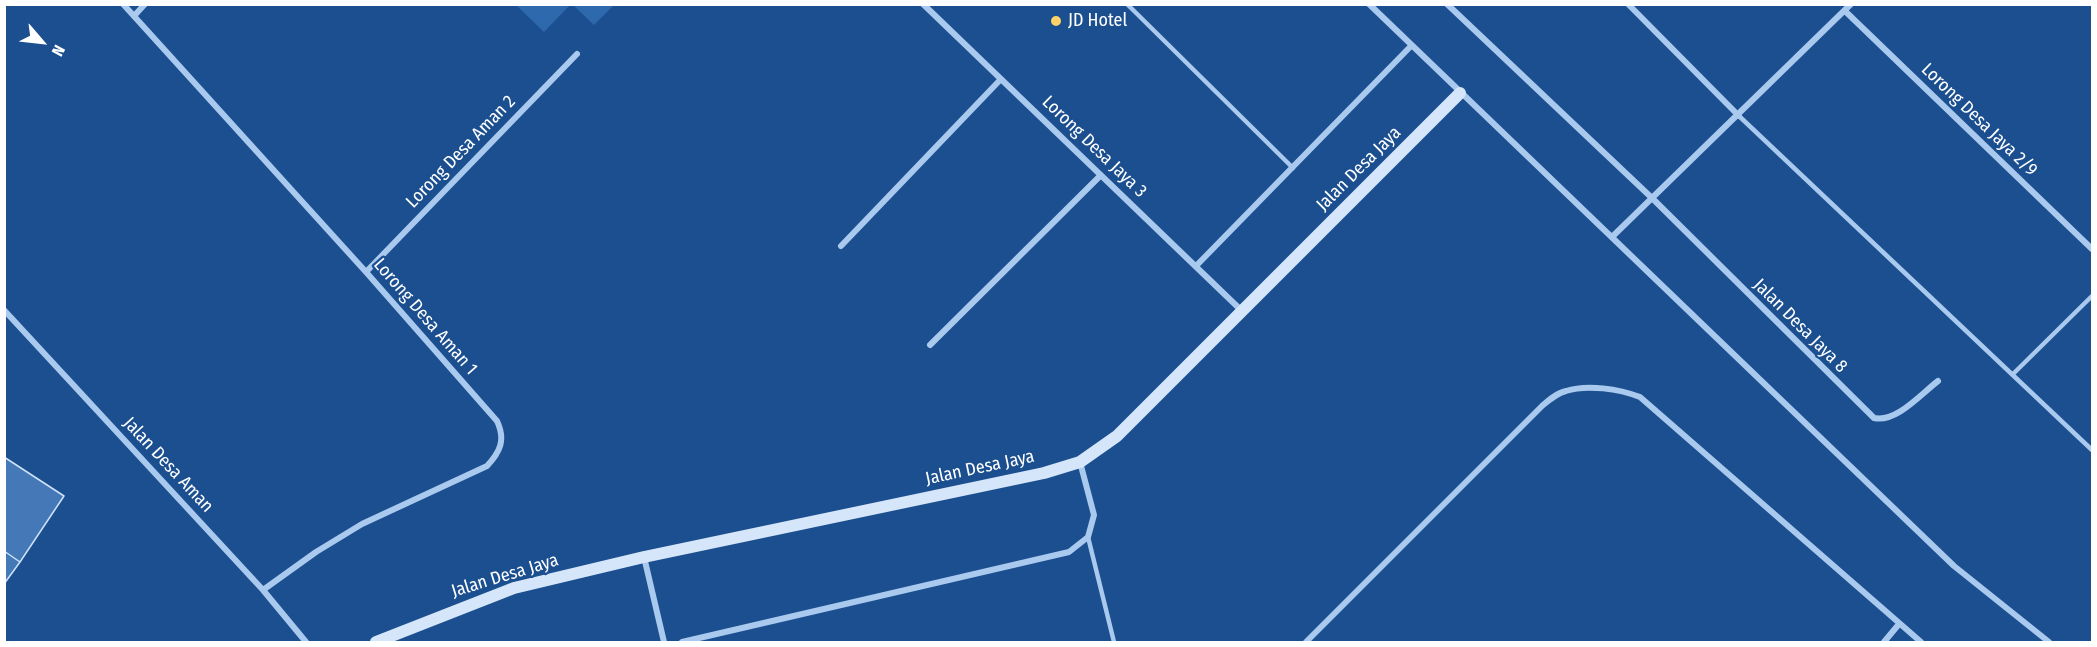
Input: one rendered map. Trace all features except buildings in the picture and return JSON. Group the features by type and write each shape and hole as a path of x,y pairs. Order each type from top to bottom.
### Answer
{"street":[{"name":"Lorong Desa Aman 1","path":"123,4 366,272 497,421 503,434 499,453 487,466 362,524 316,552 263,590"},
{"path":"134,16 145,4"},
{"name":"Lorong Desa Jaya 3","path":"923,4 1243,312"},
{"path":"1369,4 1954,566 2049,642"},
{"name":"Jalan Desa Jaya 8","path":"1447,4 1653,199 1874,418 1883,420 1895,415 1938,381"},
{"path":"1628,4 1739,116"},
{"path":"1613,236 1739,116 1851,4"},
{"name":"Lorong Desa Jaya 2/9","path":"1845,11 2092,248"},
{"path":"1196,266 1411,46"},
{"name":"Lorong Desa Aman 2","path":"366,272 577,54"},
{"path":"841,246 1001,79"},
{"name":"Jalan Desa Jaya","path":"376,642 514,588 644,557 1044,473 1080,462 1117,436 1460,93"},
{"path":"930,345 1101,175"},
{"name":"Jalan Desa Aman","path":"4,310 263,590 306,642"},
{"path":"1306,642 1542,406 1564,391 1575,389 1624,390 1640,397 1921,642"},
{"path":"682,642 1069,552 1088,537 1094,515 1080,462"},
{"path":"644,557 664,642"},
{"path":"1884,642 1899,624"}],"lane":[{"path":"1127,4 1293,168"},
{"path":"1739,116 2092,450"},
{"path":"2013,374 2092,296"},
{"path":"1088,537 1114,642"}],"shaded area":[{"path":"516,5 570,5 544,32"},
{"path":"573,5 614,5 594,25"}],"place":[{"name":"JD Hotel","path":"1056,21"}]}
